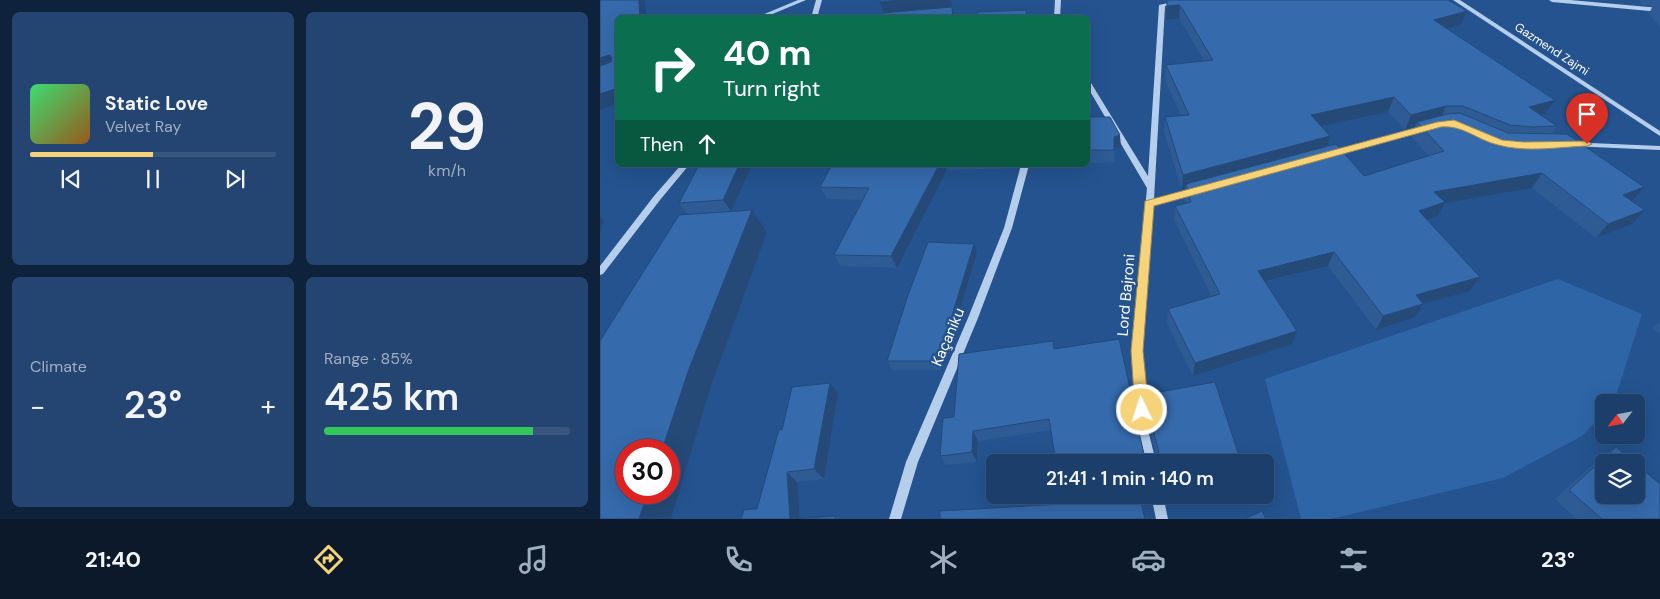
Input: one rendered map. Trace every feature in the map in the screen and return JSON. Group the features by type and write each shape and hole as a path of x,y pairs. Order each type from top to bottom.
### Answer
{"street":[{"path":"765,15 804,0"},
{"path":"815,15 819,0"},
{"path":"1057,15 1058,0"},
{"name":"Gazmend Zajmi","path":"1456,0 1660,134"},
{"path":"1552,0 1660,10"},
{"name":"Lord Bajroni","path":"1148,454 1143,430 1137,351 1151,189 1162,5 1187,2"},
{"path":"1090,86 1151,189"},
{"path":"1326,155 1431,127"},
{"path":"1560,144 1660,148"},
{"path":"600,272 656,198 683,167"},
{"name":"Kaçaniku","path":"895,519 912,462 973,318 1008,228 1024,167"},
{"path":"1149,203 1203,189"},
{"path":"1159,504 1162,519"}],"shaded area":[{"path":"1558,279 1642,314 1617,394 1595,394 1595,422 1582,436 1503,478 1331,519 1301,519 1265,379"}],"building":[{"path":"600,0 639,0 640,15 615,15 615,89 600,94 600,66 611,62 612,57 609,55 600,58"},
{"path":"880,0 902,0 880,2"},
{"path":"1167,0 1448,0 1467,11 1434,20 1555,100 1529,107 1557,126 1533,127 1510,125 1463,106 1446,106 1411,115 1394,97 1311,115 1330,136 1183,175 1165,117 1189,115 1166,65 1213,60 1180,5 1167,6"},
{"path":"952,7 953,15 882,15 882,13"},
{"path":"1026,10 1027,15 978,15 978,12"},
{"path":"1460,113 1508,133 1567,134 1644,187 1623,195 1645,210 1608,224 1542,173 1434,192 1445,202 1419,211 1480,277 1416,295 1423,304 1383,316 1334,252 1258,271 1297,331 1195,363 1168,309 1220,294 1175,206 1191,202 1186,184 1336,144 1364,176 1444,151 1417,122 1447,114"},
{"path":"1090,117 1110,117 1120,135 1114,137 1114,150 1090,150"},
{"path":"698,167 738,167 723,200 679,203"},
{"path":"831,167 938,167 891,256 834,255 869,188 820,187"},
{"path":"752,210 689,369 666,439 615,439 615,504 644,504 639,519 600,519 600,341 679,215"},
{"path":"928,242 974,244 938,361 887,361 908,295"},
{"path":"1119,339 1132,397 1135,397 1136,420 1144,454 1055,454 1049,419 973,431 972,452 940,456 943,418 954,417 959,354 1053,341 1054,349"},
{"path":"1215,382 1238,454 1157,454 1159,452 1150,419 1148,394"},
{"path":"830,383 814,469 787,472 790,519 741,519 744,510 757,509 779,429 782,430 792,387"},
{"path":"1616,447 1624,454 1608,454"},
{"path":"1595,466 1595,504 1645,504 1645,472 1660,484 1660,519 1602,519 1569,490"},
{"path":"1063,504 1141,504 1145,519 940,519 940,511"},
{"path":"1262,511 1266,519 1244,519"},
{"path":"836,516 835,519 790,519"}],"route":[{"path":"1142,410 1137,351 1149,203 1440,124 1454,123 1500,143 1524,145 1587,144"}]}
